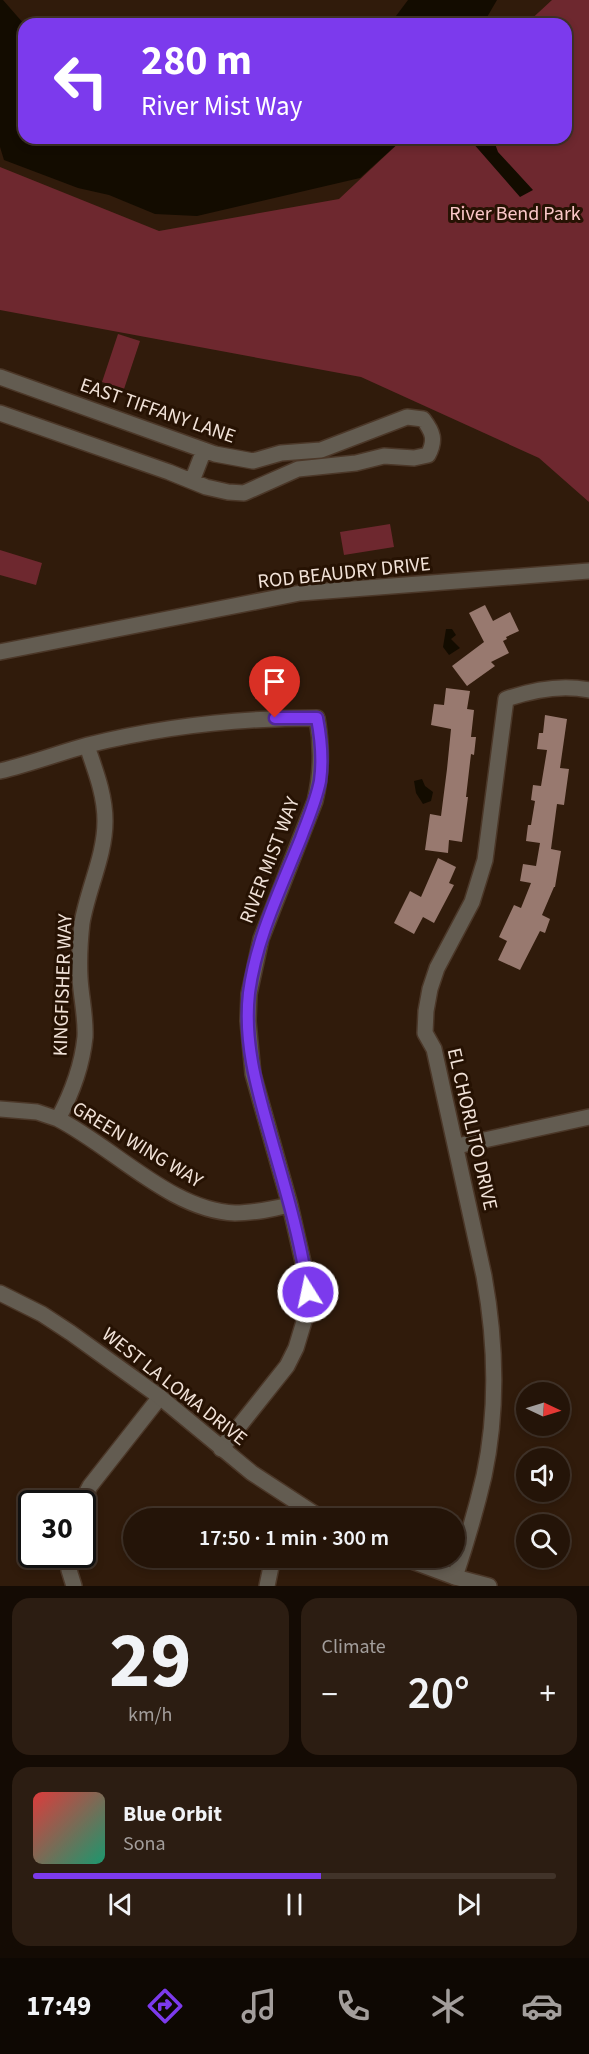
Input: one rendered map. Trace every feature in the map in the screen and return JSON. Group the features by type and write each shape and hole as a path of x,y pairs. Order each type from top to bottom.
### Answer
{"street":[{"name":"EAST TIFFANY LANE","path":"0,377 204,450 253,461 280,453 321,450 407,417 423,419 431,430 434,445 428,455 414,458 384,456 356,463 298,470 244,493 228,492 0,413"},
{"path":"192,481 204,450"},
{"name":"ROD BEAUDRY DRIVE","path":"0,652 300,593 589,571"},
{"name":"EL CHORLITO DRIVE","path":"455,1577 484,1476 493,1406 494,1369 489,1303 457,1146 434,1049 425,1033 426,1011 437,968 463,921 480,882 485,860 506,699 542,689 589,690"},
{"name":"RIVER MIST WAY","path":"0,771 142,733 197,724 275,718 317,718 322,759 315,801 261,939 254,966 248,1012 249,1049 253,1074 290,1205 308,1292 306,1315 296,1348 287,1366 221,1449"},
{"name":"KINGFISHER WAY","path":"58,1119 75,1082 81,1060 85,1025 80,977 81,933 87,897 99,862 104,832 104,802 87,746"},
{"name":"GREEN WING WAY","path":"0,1109 37,1112 58,1119 190,1203 212,1210 234,1213 256,1212 290,1205"},
{"path":"457,1146 589,1117"},
{"name":"WEST LA LOMA DRIVE","path":"0,1293 42,1314 160,1397 291,1508"},
{"path":"88,1490 160,1397"},
{"path":"69,1568 74,1586"},
{"path":"267,1586 271,1568"},
{"path":"431,1568 489,1586"}],"green space":[{"name":"River Bend Park","path":"552,0 589,0 589,502 539,458 361,377 0,310 0,167 159,231 339,199 398,144 572,144 572,18 532,18"},
{"path":"118,334 140,341 124,389 102,382"},
{"path":"390,524 394,547 344,555 340,532"},
{"path":"0,550 42,563 36,585 0,575"}],"shaded area":[{"path":"0,0 3,0 19,18 18,144 397,144 360,178 197,216 155,214 109,195 78,188 4,160 0,147"},
{"path":"408,0 497,0 486,18 394,18"},
{"path":"474,144 495,144 498,152 533,190 520,197"},
{"path":"446,629 452,629 456,635 451,639 460,648 449,655 443,647"},
{"path":"422,779 425,786 433,792 431,801 423,804 416,793 414,781"}],"building":[{"path":"485,605 493,621 510,612 519,631 506,637 507,639 503,641 509,653 491,662 495,666 467,686 452,666 484,642 469,613"},
{"path":"446,688 470,691 467,709 474,710 471,737 476,737 474,755 471,754 462,842 449,840 448,853 425,850 430,814 441,816 451,729 431,725 434,704 444,705"},
{"path":"545,715 567,719 560,768 569,769 564,805 557,804 551,849 561,851 555,887 542,915 550,919 545,933 540,931 520,970 498,960 507,941 499,937 514,905 521,908 531,883 520,881 523,864 536,866 540,843 526,841 535,801 531,800 533,785 541,786 547,750 537,749 539,733 543,733"},
{"path":"438,858 456,867 449,883 454,885 434,923 423,917 414,934 394,923 410,891 421,897"}],"route":[{"path":"275,718 317,718 322,759 315,801 261,939 254,966 249,994 249,1049 253,1074 290,1205 308,1292"}]}
